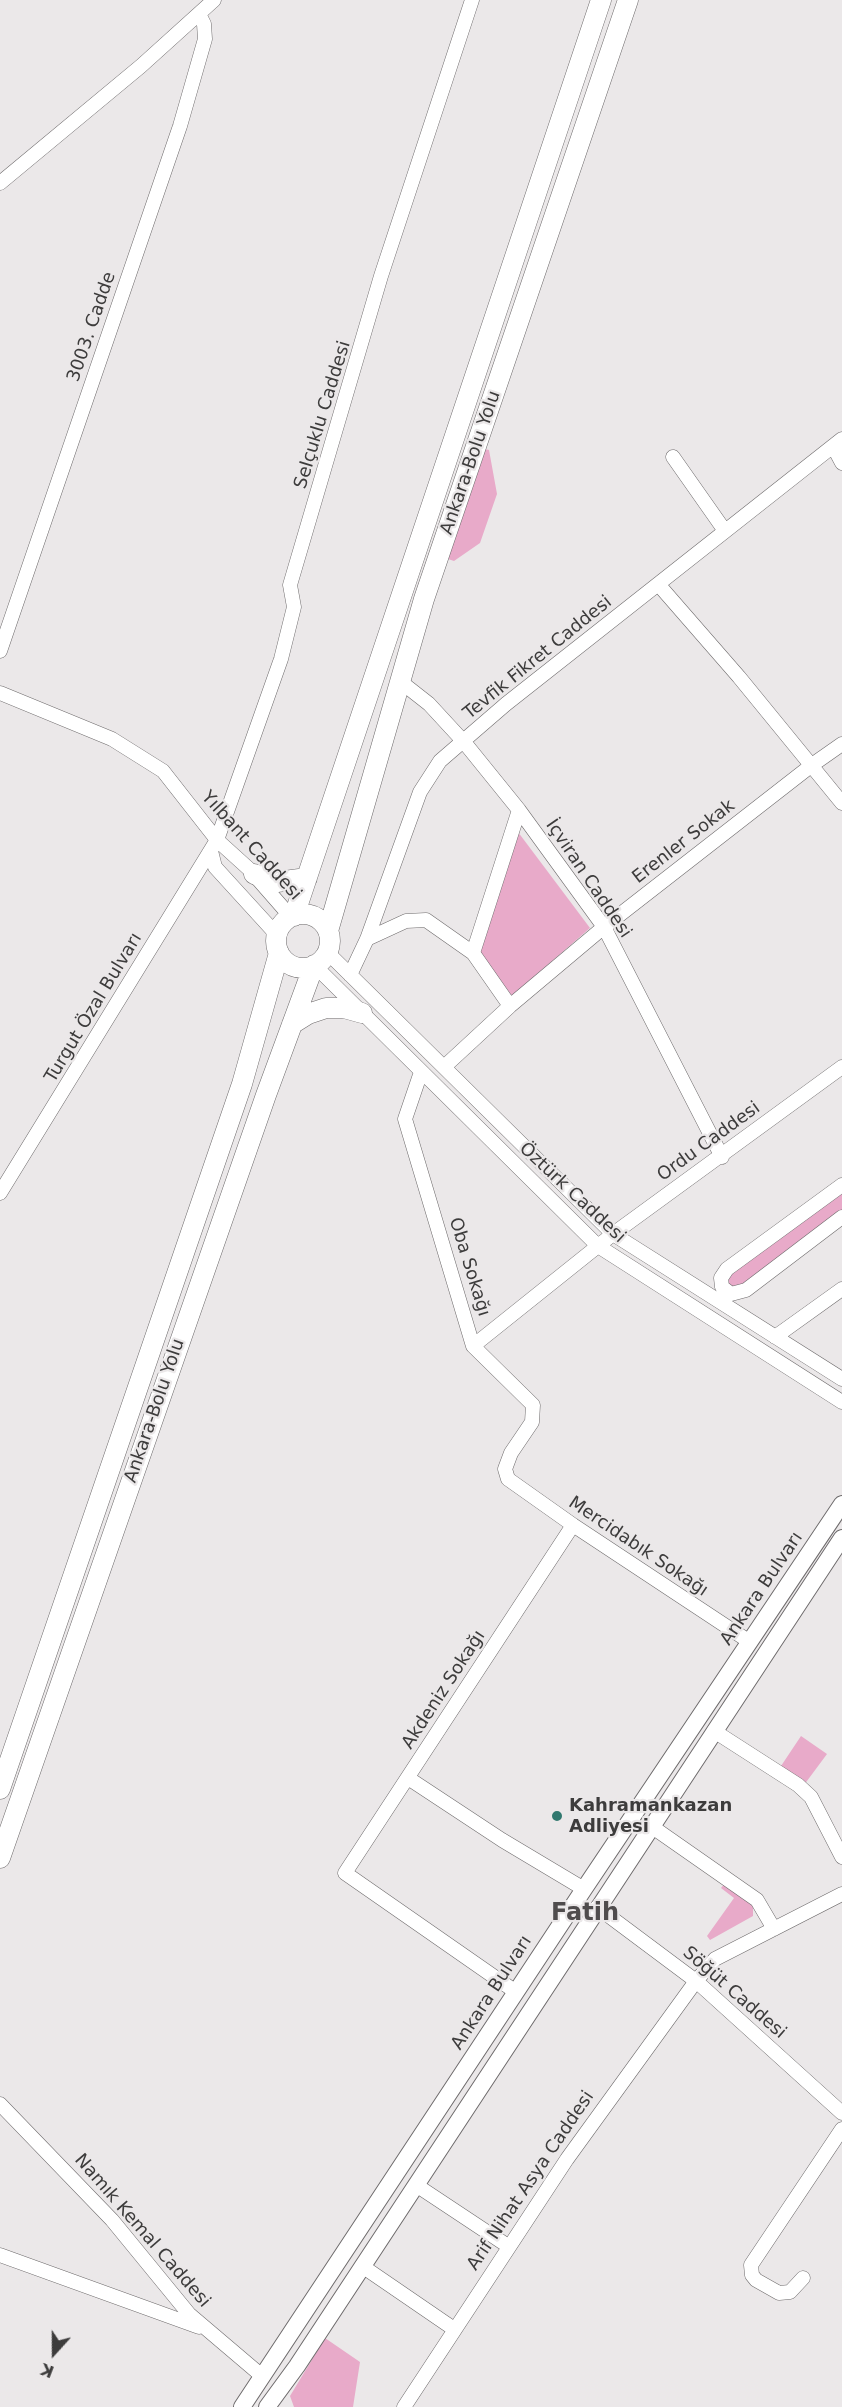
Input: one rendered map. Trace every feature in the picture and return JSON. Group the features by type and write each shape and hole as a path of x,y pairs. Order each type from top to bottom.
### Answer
{"highway":[{"name":"Ankara-Bolu Yolu","path":"292,916 307,878 601,0"},
{"name":"Ankara-Bolu Yolu","path":"328,931 424,599 628,0"},
{"path":"255,874 277,882 307,878"},
{"path":"292,916 314,916 328,931 319,961 294,966 278,944 282,924 292,916"},
{"name":"Ankara-Bolu Yolu","path":"0,1789 238,1095 278,944"},
{"name":"Ankara-Bolu Yolu","path":"0,1858 292,1024 319,961"},
{"path":"292,1024 308,1014 326,1008 344,1008 362,1013"}],"main road":[{"name":"Ankara Bulvarı","path":"242,2407 584,1889 842,1504"},
{"path":"273,2404 842,1538"},
{"path":"259,2381 272,2383 276,2391 273,2404"}],"street":[{"path":"0,183 214,0"},
{"name":"Selçuklu Caddesi","path":"214,846 280,659 294,607 290,585 381,276 472,0"},
{"name":"3003. Cadde","path":"0,651 180,126 205,39 204,24 199,14"},
{"path":"838,442 842,463"},
{"name":"Tevfik Fikret Caddesi","path":"350,975 367,939 420,792 440,761 506,704 838,442"},
{"path":"673,457 726,531"},
{"path":"658,585 842,803"},
{"name":"İçviran Caddesi","path":"401,682 429,704 464,742 519,810 604,927 722,1156"},
{"name":"Yılbant Caddesi","path":"0,693 112,739 163,771 214,846 255,874 292,916"},
{"name":"Erenler Sokak","path":"444,1067 510,1006 604,927 842,744"},
{"path":"473,953 519,810"},
{"name":"Yılbant Caddesi","path":"214,846 215,867 278,944"},
{"name":"Turgut Özal Bulvarı","path":"0,1193 214,846"},
{"path":"367,939 406,921 426,920 473,953 510,1006"},
{"name":"Öztürk Caddesi","path":"319,961 350,975 613,1234 842,1380"},
{"name":"Öztürk Caddesi","path":"319,961 362,1013 598,1246 842,1401"},
{"name":"Ordu Caddesi","path":"473,1346 613,1234 842,1067"},
{"name":"Oba Sokağı","path":"421,1072 405,1119 473,1346 533,1405 532,1422 511,1453 505,1470 508,1479"},
{"path":"842,1185 727,1269 721,1278 724,1289 737,1294 746,1290 842,1217"},
{"path":"775,1337 842,1289"},
{"name":"Mercidabık Sokağı","path":"508,1479 573,1525 750,1642"},
{"name":"Akdeniz Sokağı","path":"516,1992 345,1873 573,1525"},
{"path":"714,1731 798,1785 811,1797 842,1857"},
{"path":"408,1778 502,1840 584,1889"},
{"path":"651,1826 757,1900 774,1929"},
{"name":"Arif Nihat Asya Caddesi","path":"404,2407 508,2246 592,2124 696,1981 715,1959 842,1894"},
{"name":"Söğüt Caddesi","path":"597,1908 696,1981 842,2113"},
{"name":"Namık Kemal Caddesi","path":"0,2104 82,2187 204,2329 259,2381"},
{"path":"802,2278 785,2294 771,2290 752,2275 751,2265 842,2129"},
{"path":"416,2185 508,2246"},
{"path":"0,2254 204,2329"},
{"path":"362,2266 454,2329"}],"shaded area":[{"path":"485,449 489,450 497,494 480,543 454,561 448,559"},
{"path":"518,832 590,928 512,996 480,954 479,946"},
{"path":"842,1188 842,1213 739,1291 729,1288 726,1277"},
{"path":"801,1736 827,1754 804,1785 779,1769"},
{"path":"725,1883 753,1902 753,1916 710,1940 707,1936 734,1898 721,1888"},
{"path":"325,2338 360,2362 353,2407 294,2407 290,2396"}],"place":[{"name":"Kahramankazan Adliyesi","path":"557,1816"}],"district":[{"name":"Fatih","path":"585,1914"}]}
